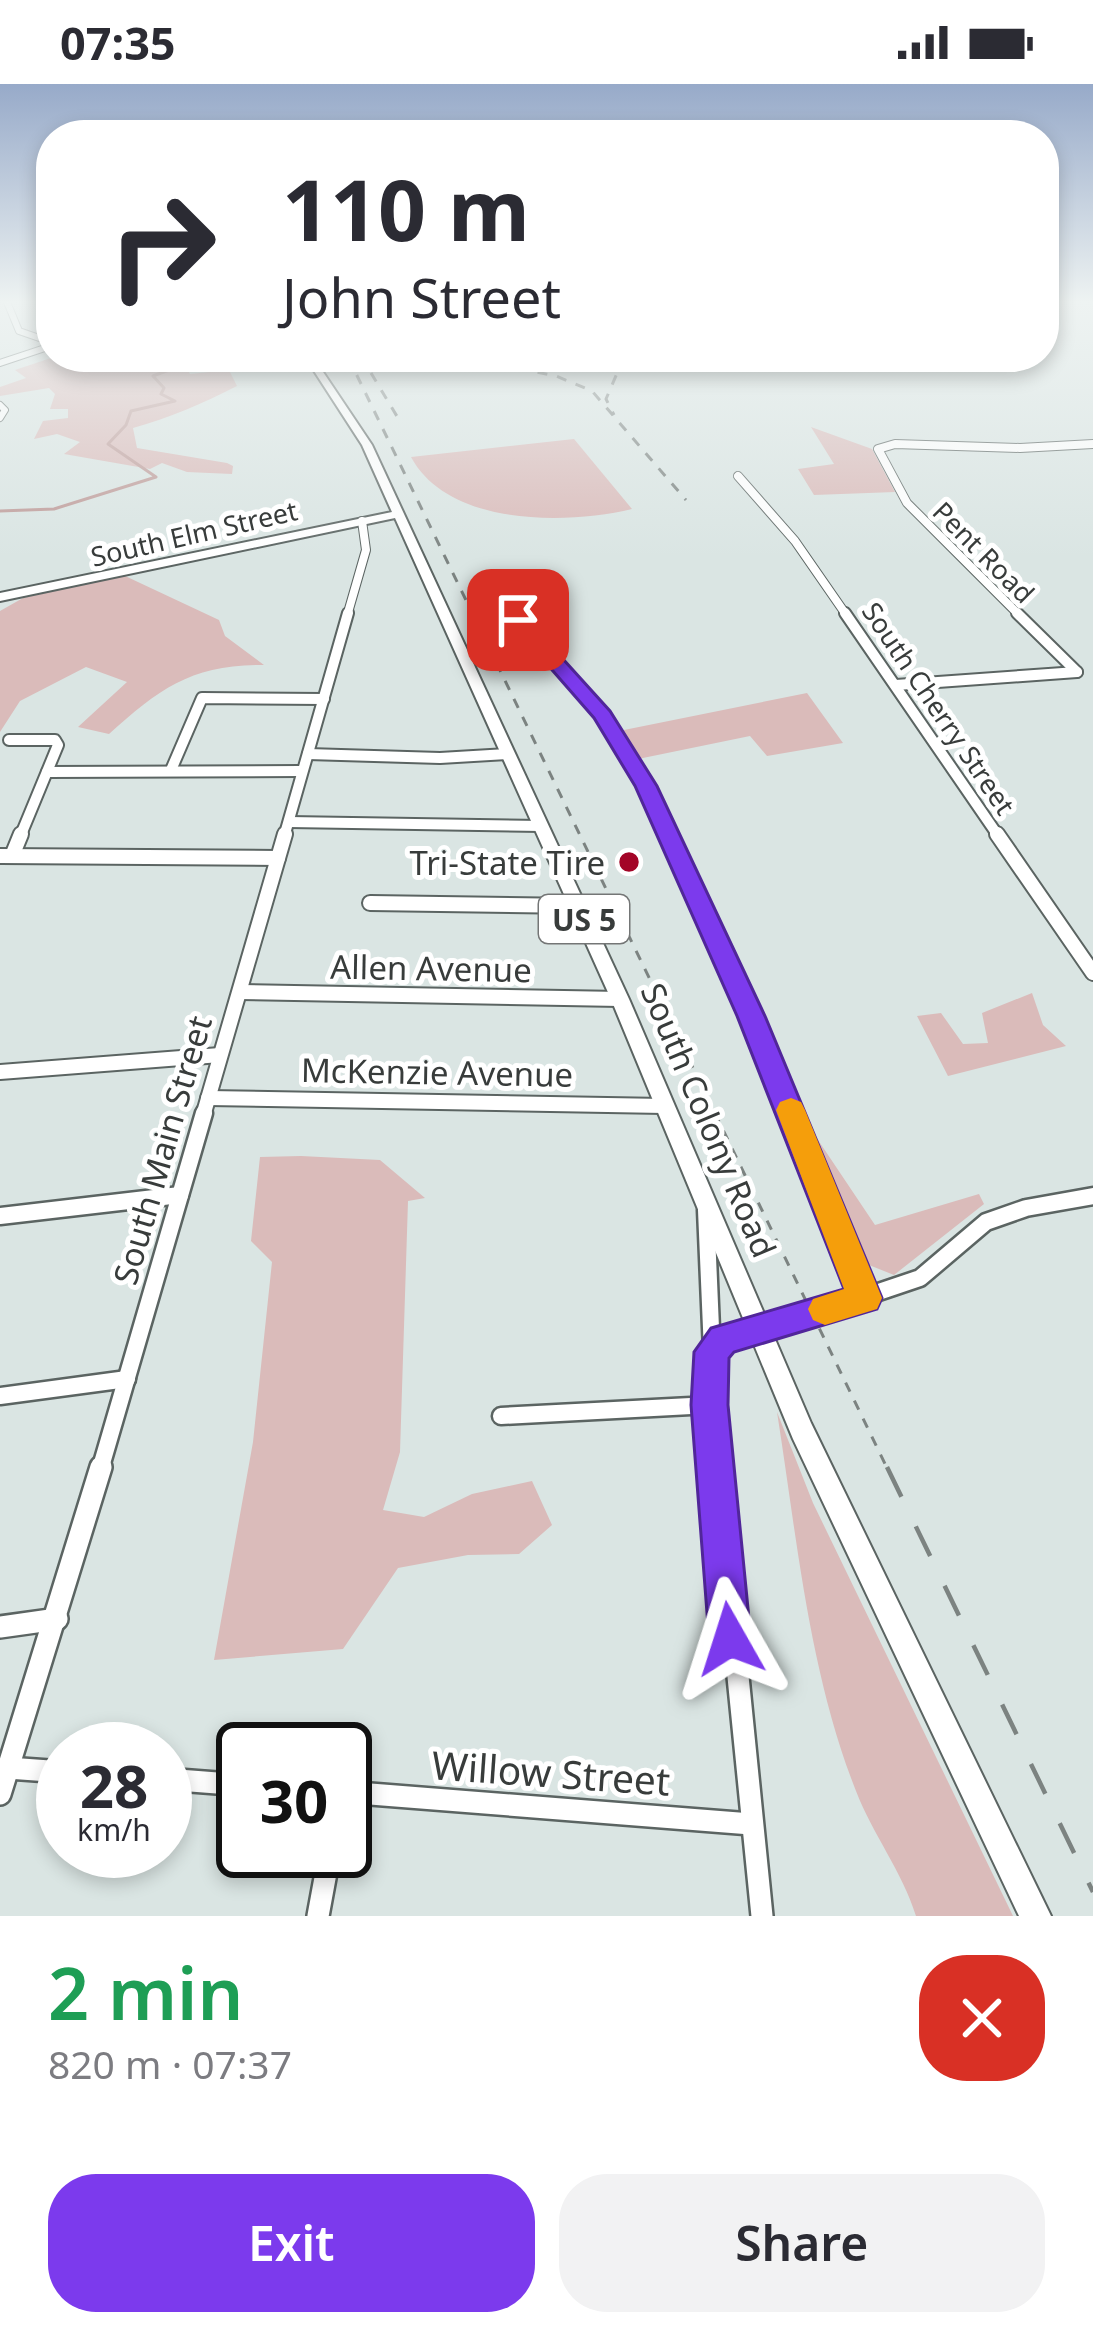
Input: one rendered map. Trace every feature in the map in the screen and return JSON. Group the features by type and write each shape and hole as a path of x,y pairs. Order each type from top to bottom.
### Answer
{"main road":[{"name":"South Colony Road","path":"330,387 356,425 398,514 620,999 757,1328 1036,1916"},
{"name":"South Elm Street","path":"0,598 398,514"}],"street":[{"path":"0,405 4,410 0,418"},
{"name":"Pent Road","path":"896,685 1077,672 926,526 907,503 878,449 895,444 1020,448 1093,444"},
{"name":"South Cherry Street","path":"739,476 794,539 1093,973"},
{"name":"South Main Street","path":"0,1794 57,1618 324,699 366,550 362,521"},
{"path":"505,599 526,631 603,715 646,786 751,1016 865,1298"},
{"path":"171,770 202,698 324,699"},
{"path":"9,740 55,740 58,746 6,856 278,858"},
{"path":"47,772 507,754"},
{"path":"289,822 541,826"},
{"path":"370,903 578,906"},
{"name":"Allen Avenue","path":"240,992 620,999"},
{"path":"0,1072 220,1055"},
{"name":"McKenzie Avenue","path":"208,1098 664,1106"},
{"path":"0,1216 180,1195"},
{"path":"712,1352 723,1339 920,1278 986,1222 1026,1208 1093,1196"},
{"path":"706,1210 710,1405 762,1916"},
{"path":"0,1396 127,1379"},
{"path":"501,1415 710,1405"},
{"path":"0,1628 57,1618"},
{"path":"8,1768 36,1770"},
{"name":"Willow Street","path":"372,1794 751,1824"},
{"path":"318,1916 325,1878"}],"shaded area":[{"path":"0,387 234,387 133,428 137,448 227,463 233,466 232,474 187,472 162,463 150,469 64,454 80,442 57,434 34,439 43,421 68,418 68,409 50,409 55,394 49,388 0,396"},
{"path":"811,427 872,449 895,492 814,495 798,469 834,464"},
{"path":"574,439 632,509 542,518 480,508 428,480 411,457"},
{"path":"123,575 219,620 225,636 264,665 217,669 179,682 109,734 78,727 127,682 86,667 20,701 0,732 0,611 23,598"},
{"path":"807,693 843,743 767,756 750,736 638,759 619,731"},
{"path":"1032,993 1043,1025 1066,1046 948,1076 917,1016 941,1013 963,1044 988,1043 982,1013"},
{"path":"811,1140 818,1140 875,1225 979,1194 984,1204 894,1275 859,1261"},
{"path":"260,1157 380,1160 425,1198 408,1201 400,1452 383,1510 424,1517 472,1494 532,1481 552,1525 519,1554 468,1555 398,1568 343,1649 214,1660 253,1442 272,1262 251,1241"},
{"path":"777,1412 813,1503 1013,1916 916,1916 863,1807 840,1746 816,1652"}],"waterway":[{"path":"0,511 54,509 156,477 108,444 126,425 131,411 175,401 161,394 164,387"}],"railway":[{"path":"363,387 888,1470"},
{"path":"380,387 401,423"},
{"path":"584,387 592,391 686,500"},
{"path":"611,387 606,399 614,415"},
{"path":"887,1467 1093,1892"}],"slow traffic":[{"path":"791,1110 865,1298 825,1309"}],"place":[{"name":"Tri-State Tire","path":"629,862"}],"route":[{"path":"518,620 603,715 646,786 751,1016 865,1298 723,1339 712,1352 710,1405 730,1639"}]}
